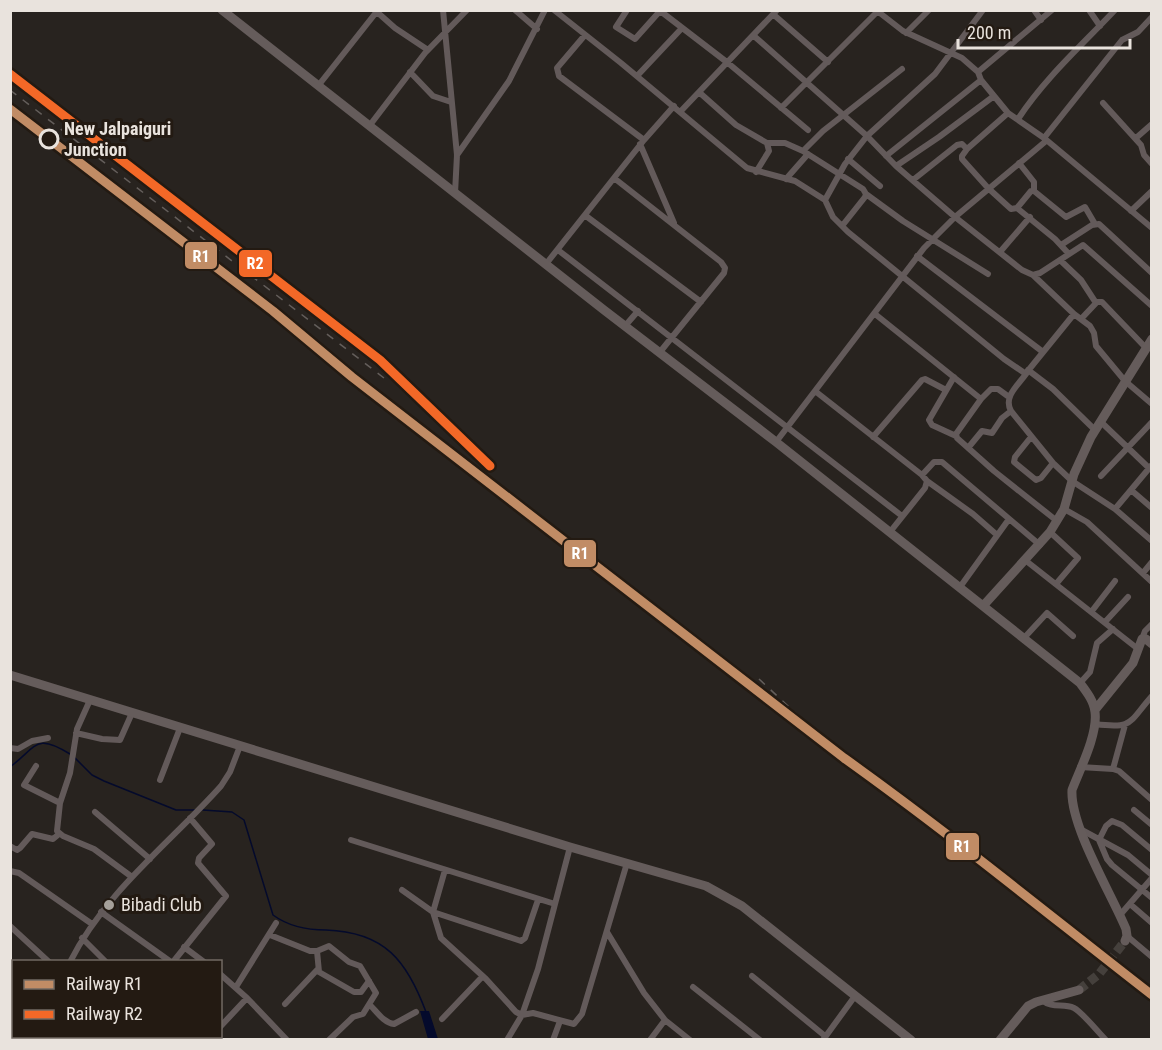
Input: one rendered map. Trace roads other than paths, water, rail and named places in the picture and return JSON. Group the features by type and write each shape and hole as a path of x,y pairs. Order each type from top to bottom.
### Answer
{"main road":[{"path":"222,10 776,442 1080,683 1095,710 1095,724 1072,790 1071,800 1080,829 1120,915 1126,938"},
{"path":"983,606 1040,545 1057,521 1097,426 1152,339"},
{"path":"1095,710 1134,663 1142,639 1152,644"},
{"path":"10,675 570,847 696,883 733,900 911,1040"},
{"path":"1000,1040 1028,1006 1079,990"}],"street":[{"path":"443,10 457,155 454,193"},
{"path":"370,125 428,50 468,10"},
{"path":"515,10 537,29"},
{"path":"457,155 509,81 545,10"},
{"path":"554,10 674,106 739,163 756,172 795,181 825,200 833,217 866,248 1004,359 1053,389 1097,426 1129,447 1149,468 1152,477"},
{"path":"627,10 616,27 634,39 659,11 728,63 808,130"},
{"path":"906,33 929,10"},
{"path":"825,200 848,159 867,136 935,74 983,10"},
{"path":"1034,10 1041,20"},
{"path":"978,72 1052,10"},
{"path":"1089,10 1100,26"},
{"path":"1018,119 1050,76 1115,10"},
{"path":"318,86 377,11 395,28 428,50"},
{"path":"781,108 879,12 906,33 962,58 978,72 981,80 1008,113 1045,140 1152,228"},
{"path":"680,112 776,13 828,62"},
{"path":"776,442 932,239 1045,140 1122,40 1138,32 1152,17"},
{"path":"637,76 682,28"},
{"path":"585,35 557,68 559,76 642,142 675,226"},
{"path":"754,36 867,136 896,166 955,217 1022,270 1033,275 1081,319 1093,331 1096,346 1125,381 1152,404"},
{"path":"786,179 823,131 902,69"},
{"path":"410,72 433,96 451,102"},
{"path":"886,156 981,80"},
{"path":"700,93 725,116 767,143 785,143 806,152 863,189 866,194 932,239 988,274"},
{"path":"896,166 994,96"},
{"path":"1103,103 1136,138 1144,155 1152,164"},
{"path":"546,264 642,142 674,106"},
{"path":"1008,113 967,149 962,159 1011,209 1017,208 1031,191 1034,191"},
{"path":"1136,138 1152,124"},
{"path":"756,172 769,151 767,143"},
{"path":"913,180 957,145 962,144 967,149"},
{"path":"848,159 880,186"},
{"path":"1019,163 1034,182 1034,191"},
{"path":"614,178 721,262 725,268 724,273 660,352"},
{"path":"1034,191 1066,217 1085,207 1095,224 1108,231 1152,273"},
{"path":"1131,211 1152,191"},
{"path":"842,226 866,194"},
{"path":"1017,208 1030,217 1069,254"},
{"path":"586,216 701,302"},
{"path":"1000,252 1030,217"},
{"path":"1061,245 1095,224"},
{"path":"1033,275 1083,245 1152,306"},
{"path":"558,250 902,516"},
{"path":"917,256 1043,352"},
{"path":"1060,260 1081,280 1096,303"},
{"path":"1081,319 1096,303 1102,302 1146,348"},
{"path":"625,326 638,310"},
{"path":"875,314 981,399"},
{"path":"1074,314 1027,372 1009,397 1008,405 1031,437 1072,481 1115,509 1152,541"},
{"path":"954,377 929,422 956,436 1057,521"},
{"path":"873,437 922,380 925,379 946,390"},
{"path":"956,436 981,399 994,388 1009,397"},
{"path":"815,391 922,475 927,482 997,535"},
{"path":"1146,398 1152,393"},
{"path":"968,448 982,431 992,433 1002,418 1011,411"},
{"path":"1101,476 1152,422"},
{"path":"1031,437 1015,457 1014,462 1036,480 1041,478 1053,463"},
{"path":"922,475 934,462 942,462 1040,545"},
{"path":"1115,509 1149,468"},
{"path":"890,532 925,488 927,482"},
{"path":"1131,490 1152,508"},
{"path":"1064,508 1087,522 1152,582"},
{"path":"960,587 1009,519"},
{"path":"1050,532 1077,558 1056,584"},
{"path":"1025,560 1138,649"},
{"path":"1143,573 1152,562"},
{"path":"1092,611 1115,581"},
{"path":"1105,622 1128,597"},
{"path":"1024,638 1047,613 1073,636"},
{"path":"1142,639 1145,631 1152,624"},
{"path":"1080,683 1090,672 1096,644 1113,629"},
{"path":"1113,769 1125,725 1152,696"},
{"path":"90,700 76,733 73,762 60,803 57,831 59,834 94,849 132,877"},
{"path":"76,733 102,739 120,740 132,713"},
{"path":"1095,724 1125,725"},
{"path":"160,780 180,728"},
{"path":"10,748 18,749 32,741 48,738"},
{"path":"71,960 82,938 101,912 210,798 230,772 240,746"},
{"path":"36,766 24,785 60,803"},
{"path":"1080,767 1119,771 1152,800"},
{"path":"1134,810 1152,825"},
{"path":"95,812 150,859"},
{"path":"174,960 226,896 198,863 199,858 212,844 191,817"},
{"path":"1152,850 1122,825 1112,821 1106,826 1099,840 1112,866 1152,898"},
{"path":"1080,829 1128,855 1152,877 1120,915"},
{"path":"10,846 14,849 20,848 32,834 53,839 59,834"},
{"path":"351,840 555,904"},
{"path":"507,1040 522,1015 538,969 570,847"},
{"path":"445,870 433,912 441,938 516,1012 522,1015 533,1013 574,1024 582,1014 627,863"},
{"path":"10,871 19,873 92,924"},
{"path":"402,890 433,912 521,941 525,938 538,900"},
{"path":"1130,904 1152,923"},
{"path":"101,912 169,960"},
{"path":"236,987 276,923"},
{"path":"10,937 13,929 47,960"},
{"path":"607,932 644,993 665,1020 690,1040"},
{"path":"270,935 317,951 329,946 349,962 358,964 376,993 363,1014 353,1017 329,1040"},
{"path":"82,938 104,960"},
{"path":"1126,938 1152,957"},
{"path":"184,947 201,960"},
{"path":"285,1004 317,970 317,951"},
{"path":"317,970 358,993 369,981"},
{"path":"222,976 248,998 284,1039"},
{"path":"752,976 824,1038 855,996"},
{"path":"442,1019 482,977"},
{"path":"693,987 760,1040"},
{"path":"222,1025 248,998"},
{"path":"1042,1000 1049,1005 1066,1005 1079,1011 1106,1040"},
{"path":"370,1005 391,1024 416,1012"},
{"path":"650,1040 665,1020"},
{"path":"553,1040 560,1021"}],"water":[{"path":"420,1011 429,1011 438,1039 428,1039"}],"waterway":[{"path":"10,767 32,748 43,743 58,747 70,754"},
{"path":"74,757 92,775 104,781 176,810 196,810"},
{"path":"203,810 232,812 244,820 273,915 298,927 346,932 364,936 379,943 402,964 426,1012"}],"tunnel":[{"path":"1079,990 1099,974 1125,941"}],"railway":[{"path":"10,90 384,378"},
{"path":"10,109 273,311 318,349"},
{"path":"759,679 844,758"}],"rail line":[{"name":"R2","path":"10,74 380,360 490,466"},
{"name":"R1","path":"10,109 273,311 352,377 1152,995"}],"place":[{"name":"New Jalpaiguri Junction","path":"49,139"},
{"name":"Bibadi Club","path":"109,905"}]}
